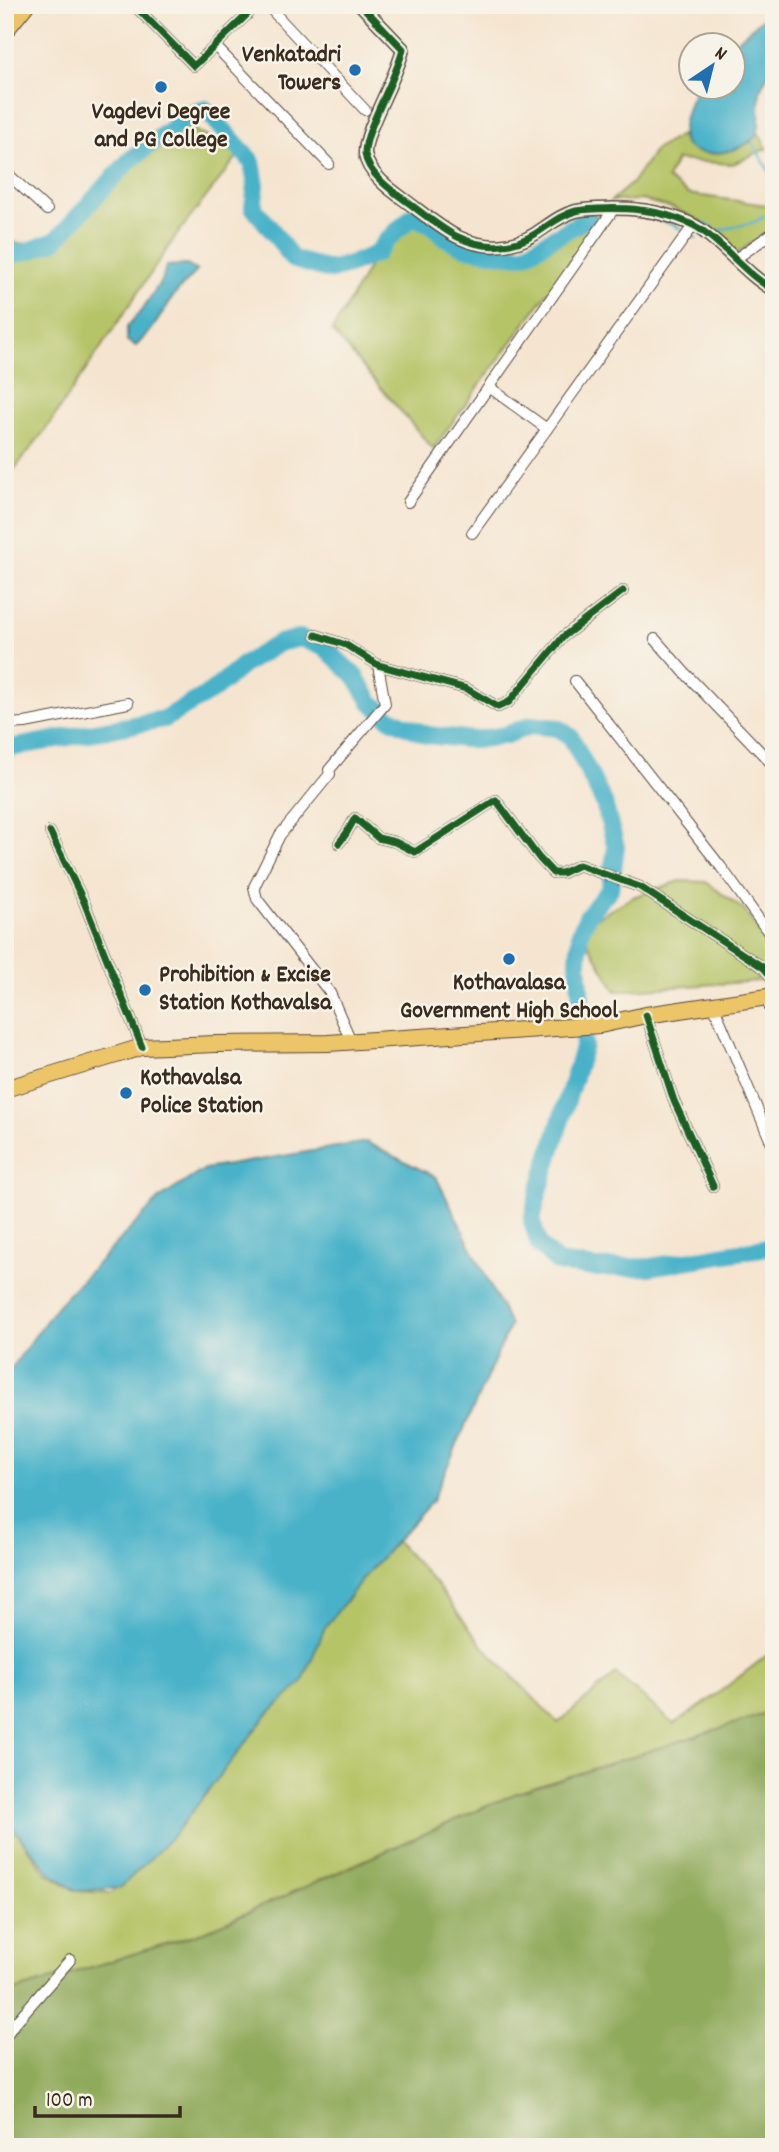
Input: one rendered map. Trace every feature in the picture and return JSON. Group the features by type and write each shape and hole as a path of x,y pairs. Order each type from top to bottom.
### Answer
{"main road":[{"path":"5,31 26,5"},
{"path":"5,1089 142,1047 351,1041 576,1027 770,997"}],"street":[{"path":"134,5 194,66 257,5"},
{"path":"267,5 365,110"},
{"path":"361,5 403,49 395,76 370,131 365,154 372,169 395,193 458,237 501,247 516,244 576,211 638,209 692,227 712,239 751,276 774,290"},
{"path":"215,46 329,164"},
{"path":"5,164 10,176 47,210"},
{"path":"408,502 613,210"},
{"path":"472,533 692,227"},
{"path":"734,260 774,232"},
{"path":"489,387 547,429"},
{"path":"316,635 346,645 377,665 467,689 498,707 509,702 564,636 622,591"},
{"path":"656,639 774,766"},
{"path":"351,1041 330,993 257,899 254,887 280,835 330,775 329,770 385,704 377,665"},
{"path":"575,681 721,867 774,940"},
{"path":"5,724 25,723 128,703"},
{"path":"339,843 355,818 378,838 395,842 415,852 496,800 552,873 562,873 579,865 640,887 764,968 774,980"},
{"path":"50,832 84,902 142,1047"},
{"path":"770,997 774,1018"},
{"path":"713,1004 774,1149"},
{"path":"646,1015 674,1101 713,1186"},
{"path":"5,2037 70,1960"}],"green space":[{"path":"173,120 240,153 176,236 46,429 5,481 5,242 47,245"},
{"path":"758,132 767,148 733,164 676,160 667,179 688,194 766,205 774,200 774,223 770,231 736,254 719,235 699,220 673,208 642,200 611,201 632,183 655,150 681,135 685,145 750,143"},
{"path":"410,210 444,241 464,249 503,258 528,258 564,234 601,220 433,449 332,331 381,241"},
{"path":"680,881 706,882 744,910 774,952 774,980 616,991 579,928 633,897"},
{"path":"396,1541 435,1583 483,1646 558,1723 616,1674 674,1724 770,1653 774,1660 774,1711 514,1794 203,1932 5,1994 5,1817 45,1872 76,1891 112,1893"},
{"path":"774,1711 774,2147 5,2147 5,1994 204,1932 514,1794"}],"water":[{"path":"774,9 775,58 760,92 757,134 743,146 733,150 700,153 691,149 683,139 685,116 690,102 748,102 747,32"},
{"path":"187,265 197,271 175,294 152,329 136,346 127,341 127,327 163,278 166,266"},
{"path":"366,1142 436,1177 510,1325 432,1501 371,1569 325,1627 302,1683 266,1716 174,1835 120,1888 76,1891 48,1871 5,1818 5,1377 57,1306 159,1199 205,1169"}],"waterway":[{"path":"5,256 29,251 55,241 129,161 192,113 205,109 252,162 256,185 253,207 292,259 330,270 376,254 413,216 459,245 507,255 524,255 588,218"},
{"path":"753,144 774,179"},
{"path":"705,223 718,231 753,222 774,209"},
{"path":"656,220 674,225 696,238"},
{"path":"5,749 164,719 211,692 243,665 279,643 300,638 325,648 355,676 371,702 389,718 427,735 475,740 506,735 532,725 558,728 571,737 604,803 616,847 610,889 588,915 580,933 578,962 584,1045 538,1194 532,1221 539,1245 558,1263 596,1268 650,1267 774,1246"}],"cycle path":[{"path":"134,5 194,66 257,5"},
{"path":"361,5 403,49 366,144 367,161 375,175 387,187 452,234 477,244 507,245 526,239 559,218 576,211 634,209 655,212 694,225 774,290"},
{"path":"316,635 346,645 378,665 467,689 498,707 509,702 564,636 623,591"},
{"path":"339,843 355,818 378,838 395,842 415,852 496,800 553,873 562,873 579,865 640,887 764,968 774,980"},
{"path":"50,832 84,902 142,1047"},
{"path":"646,1015 674,1101 713,1186"}],"place":[{"name":"Venkatadri Towers","path":"355,70"},
{"name":"Vagdevi Degree and PG College","path":"161,87"},
{"name":"Kothavalasa Government High School","path":"509,959"},
{"name":"Prohibition & Excise Station Kothavalsa","path":"145,990"},
{"name":"Kothavalsa Police Station","path":"126,1093"}]}
